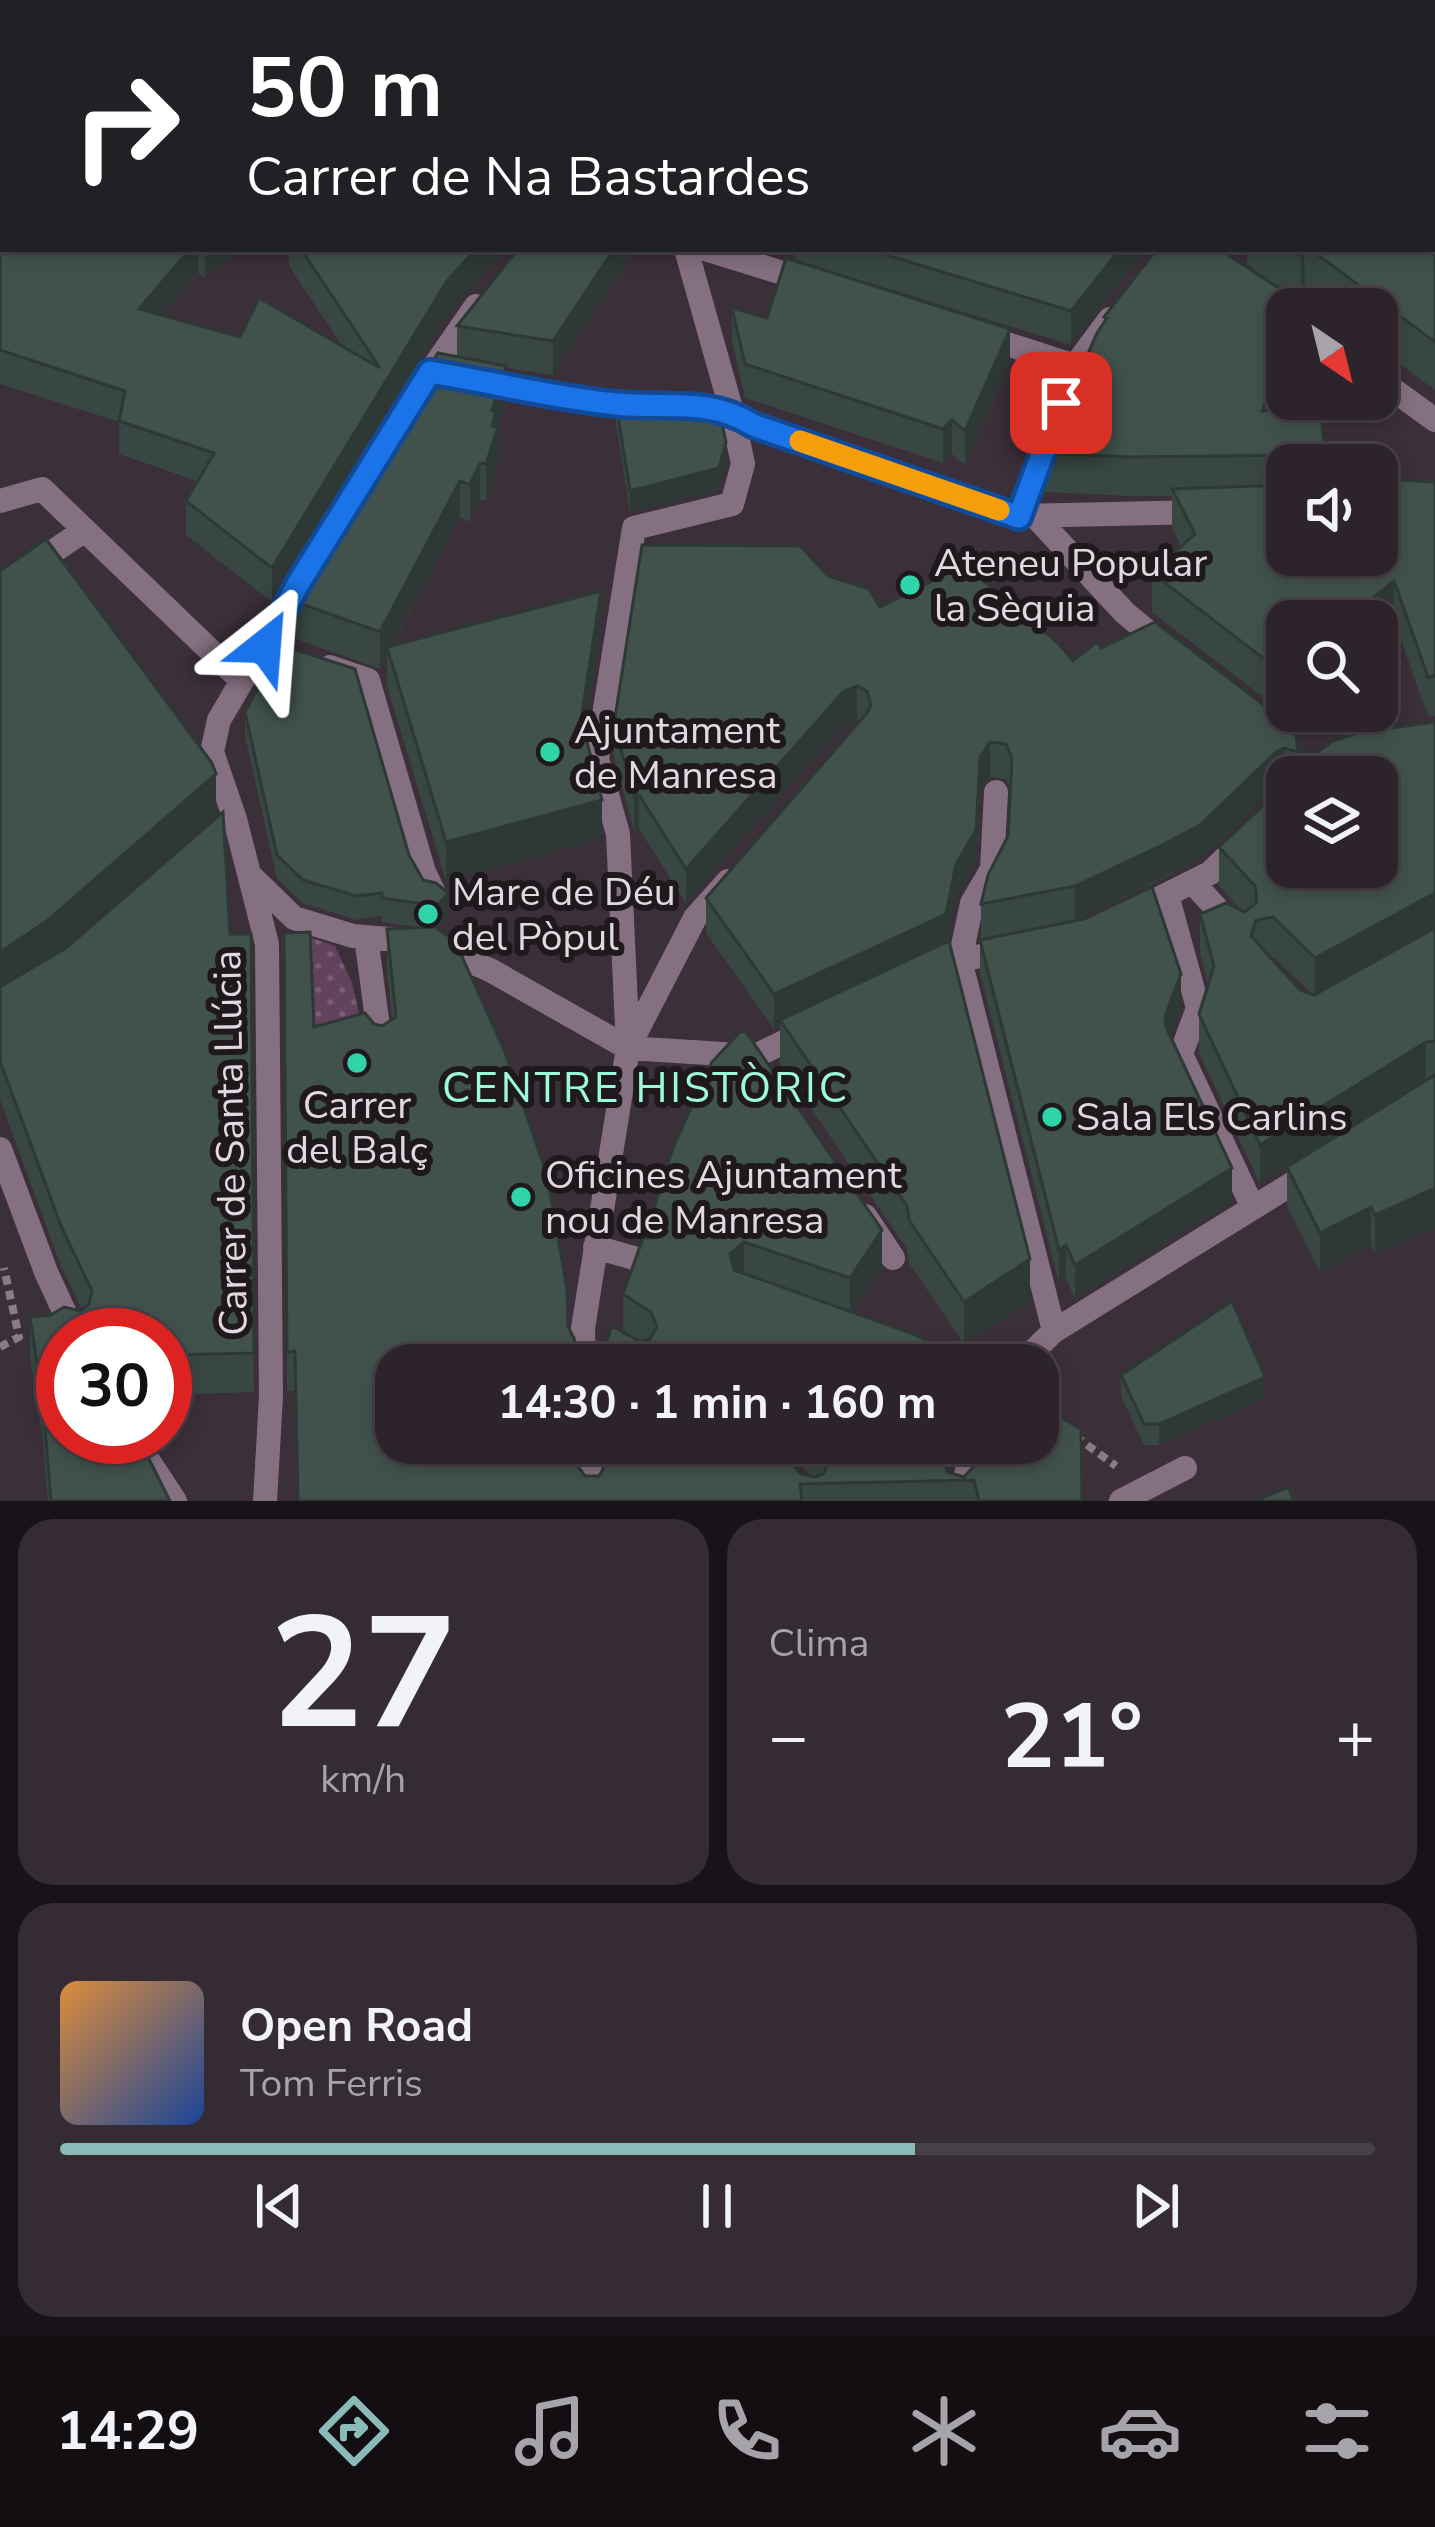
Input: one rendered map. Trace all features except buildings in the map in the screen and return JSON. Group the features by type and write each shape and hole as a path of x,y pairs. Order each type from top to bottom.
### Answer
{"street":[{"path":"589,1344 595,1246 628,1048 618,834 597,759 634,528 732,504 742,464 687,252"},
{"path":"715,252 833,288"},
{"path":"1027,517 1075,366 1131,292"},
{"path":"406,410 486,294"},
{"path":"965,330 1075,366"},
{"path":"430,372 617,404 712,406 753,425 1027,517 1218,512"},
{"path":"1398,393 1435,420"},
{"path":"0,501 42,489 242,681 287,653 334,526"},
{"path":"1027,517 1125,613 1187,664"},
{"path":"0,587 85,530"},
{"path":"287,653 368,680 429,882"},
{"name":"Carrer de Santa Llúcia","path":"242,681 218,719 212,752 226,826 251,877 267,944 271,1396 265,1501"},
{"path":"996,792 992,869 971,904 961,960 1054,1331"},
{"path":"1102,926 1210,873 1266,820"},
{"path":"628,1048 695,918 739,868"},
{"path":"251,877 294,918 365,938 424,942 490,970 628,1048 762,1065 831,1019"},
{"path":"1193,883 1242,935"},
{"path":"1167,895 1198,1008 1181,1054 1253,1208"},
{"path":"365,938 381,1049"},
{"path":"896,989 961,960 1040,944"},
{"path":"0,1149 63,1308"},
{"path":"1041,1344 1054,1331 1334,1158"},
{"path":"855,1203 893,1258"},
{"path":"595,1246 648,1262"},
{"path":"151,1464 176,1501"},
{"path":"589,1464 591,1501"},
{"path":"958,1501 968,1464"},
{"path":"1121,1501 1185,1468"}],"path":[{"path":"0,1255 19,1336 0,1346"},
{"path":"1074,1435 1146,1489"}],"shaded area":[{"path":"295,932 335,946 352,983 368,1052 307,1069 310,971 284,972 282,939"}],"slow traffic":[{"path":"800,441 999,510"}],"place":[{"name":"Ateneu Popular la Sèquia","path":"910,585"},
{"name":"Ajuntament de Manresa","path":"550,752"},
{"name":"Mare de Déu del Pòpul","path":"428,914"},
{"name":"Carrer del Balç","path":"357,1063"},
{"name":"Sala Els Carlins","path":"1052,1117"},
{"name":"Oficines Ajuntament nou de Manresa","path":"521,1197"}],"district":[{"name":"CENTRE HISTÒRIC","path":"646,1088"}],"route":[{"path":"265,646 298,584 430,372 617,404 712,406 753,425 1019,517 1061,403"}]}
